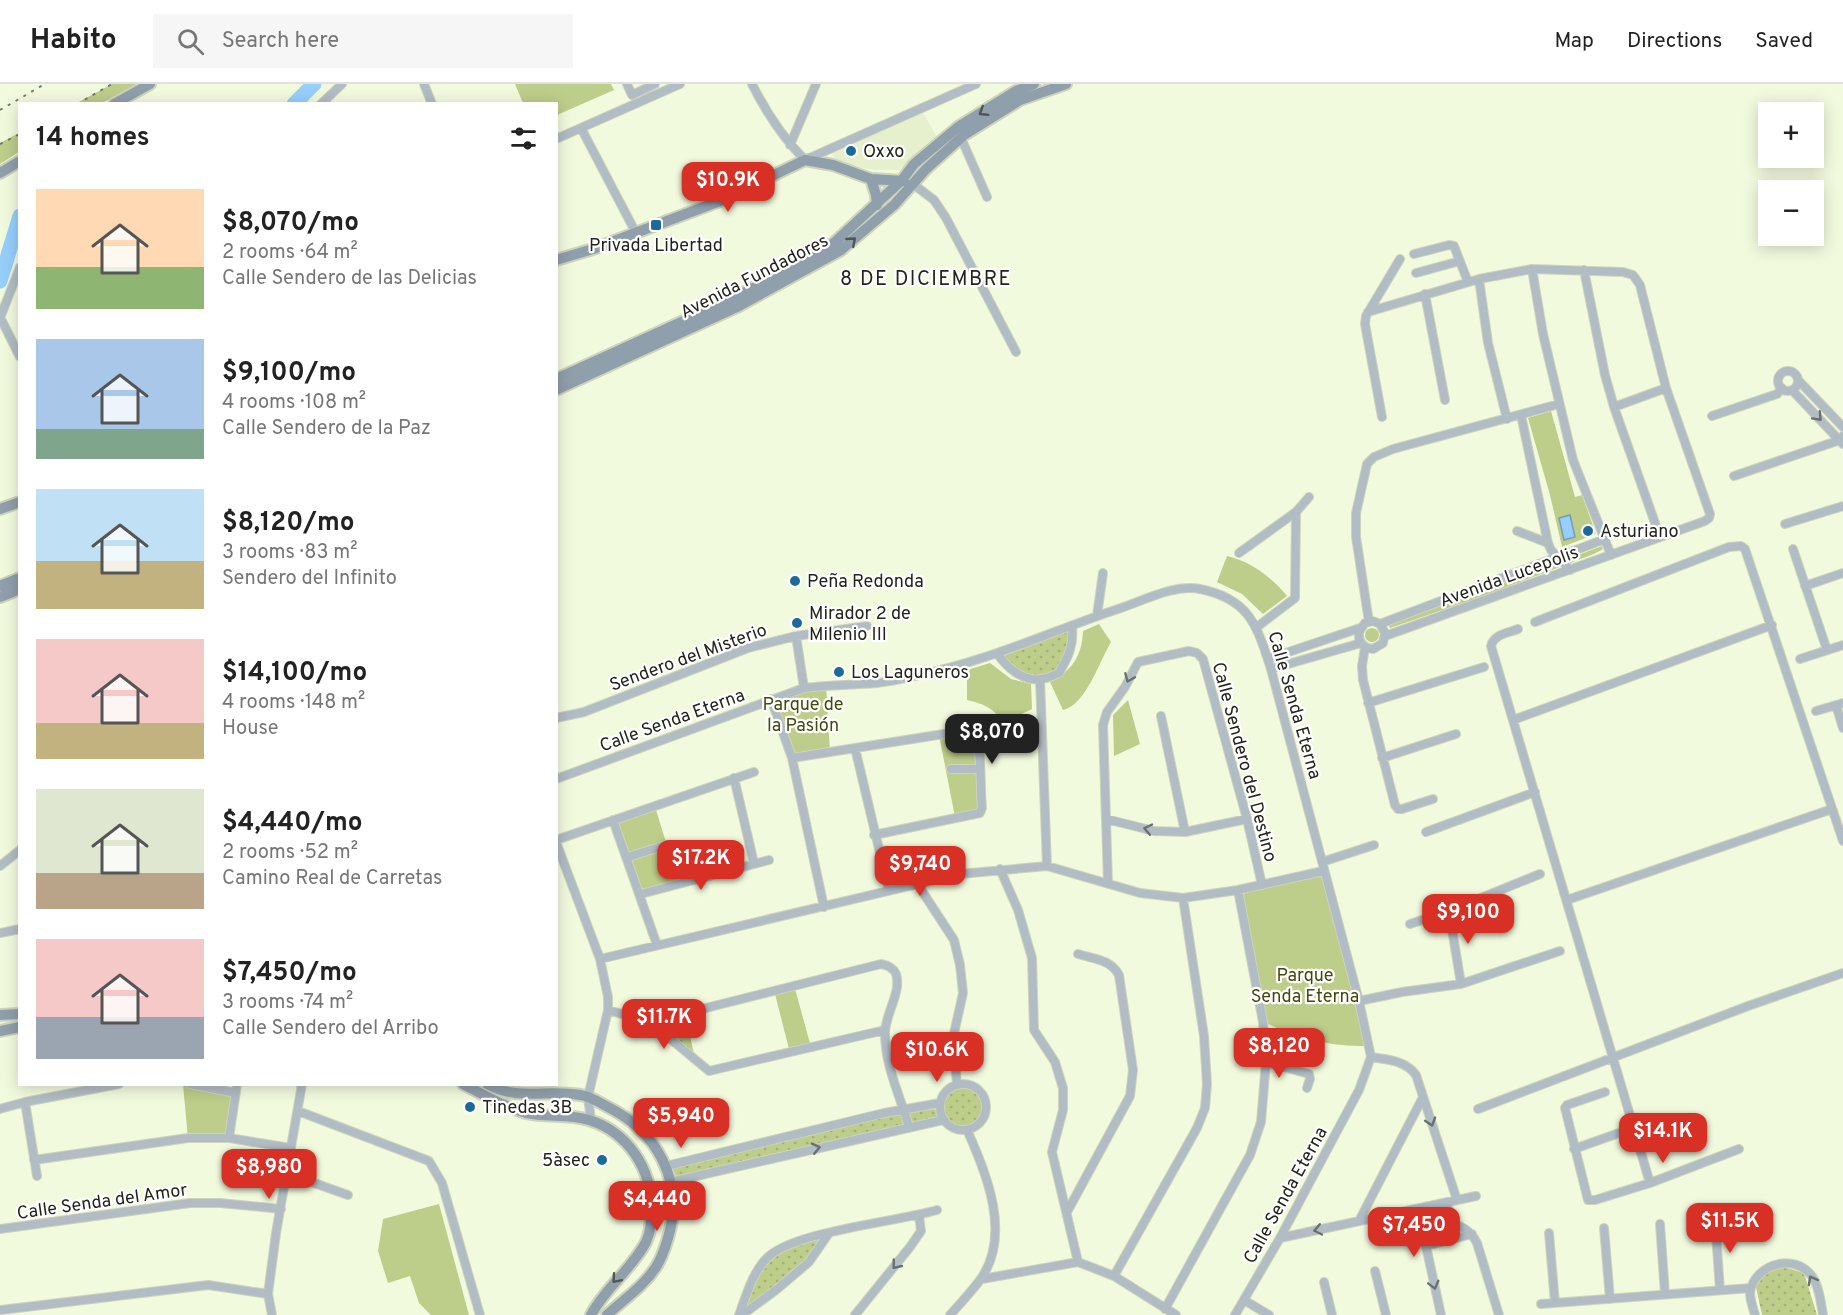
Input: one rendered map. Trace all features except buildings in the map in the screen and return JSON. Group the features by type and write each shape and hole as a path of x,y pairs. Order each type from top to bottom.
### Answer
{"street":[{"path":"118,102 150,84"},
{"path":"323,102 342,84"},
{"path":"423,84 431,102"},
{"path":"627,84 632,95 655,84"},
{"path":"558,138 680,84"},
{"path":"752,84 762,105 790,145 805,160 833,165 871,179 907,182 934,200 946,218 1016,352"},
{"path":"790,145 816,84"},
{"path":"558,259 720,201 805,160 975,84"},
{"name":"Avenida Fundadores","path":"558,389 737,307 841,250 894,205 914,164 958,127 1016,91 1034,84"},
{"name":"Avenida Fundadores","path":"558,378 734,298 807,260 834,243 876,205 926,169 961,138 1020,100 1066,84"},
{"path":"581,128 636,233"},
{"path":"961,138 987,197"},
{"path":"0,173 18,162"},
{"path":"871,179 876,195 876,205"},
{"path":"1414,254 1449,245 1457,250 1467,282"},
{"path":"1382,417 1365,324 1368,312 1400,259"},
{"path":"1416,273 1460,261"},
{"path":"1368,312 1467,282 1532,269 1623,272 1633,275 1640,285 1666,388 1614,407"},
{"path":"1532,269 1543,334 1573,460 1611,555"},
{"path":"1584,270 1614,407 1660,537"},
{"path":"18,272 0,318 18,353"},
{"path":"1479,279 1488,343 1507,419"},
{"path":"1425,294 1445,400"},
{"path":"1798,380 1796,386 1788,391 1782,388 1779,379 1785,372 1792,372 1843,427"},
{"name":"Avenida Lucepolis","path":"1271,669 1329,652 1363,645 1373,649 1380,646 1385,636 1709,518 1710,514 1666,388"},
{"path":"1713,416 1777,394 1782,388"},
{"path":"1734,476 1842,440 1792,390"},
{"path":"1369,622 1355,524 1367,465 1374,457 1393,449 1559,404"},
{"path":"1521,415 1548,543 1570,570"},
{"path":"1239,553 1296,512 1309,497"},
{"path":"0,509 18,503"},
{"path":"1785,524 1843,506"},
{"path":"1257,627 1295,598 1296,512"},
{"path":"1517,531 1548,543"},
{"name":"Avenida Lucepolis","path":"1380,624 1605,539"},
{"path":"1535,622 1735,546 1741,546 1748,553 1843,841"},
{"path":"1793,549 1827,650"},
{"path":"1097,616 1103,573"},
{"path":"1805,586 1843,573"},
{"path":"0,586 18,579"},
{"name":"Calle Senda Eterna","path":"558,778 804,688 879,683 941,670 997,653 1173,590 1197,589 1221,595 1242,608 1257,627 1271,669 1359,1001 1371,1057 1359,1090 1280,1238 1235,1315"},
{"path":"0,597 18,590"},
{"path":"1268,659 1360,628 1369,622 1380,624 1385,636"},
{"path":"1513,720 1772,625"},
{"name":"Sendero del Misterio","path":"558,718 584,712 748,648 796,636 867,626"},
{"path":"997,653 1003,662 1019,675 1040,680 1059,673 1070,654 1073,640 1072,627"},
{"path":"1360,628 1358,636 1363,645 1362,666 1368,704 1395,805 1398,809 1406,808 1433,799"},
{"path":"1518,629 1497,637 1491,646 1650,1183"},
{"path":"796,636 804,688"},
{"path":"1325,640 1329,652"},
{"path":"1800,659 1843,645"},
{"name":"Calle Sendero del Destino","path":"1108,883 1104,716 1125,687 1138,662 1189,651 1203,658 1247,819 1262,885"},
{"path":"1368,704 1484,667"},
{"path":"1040,680 1047,866"},
{"path":"771,699 792,758 824,907"},
{"path":"1816,711 1839,704 1843,728"},
{"path":"1161,716 1185,832"},
{"path":"792,758 972,731 977,737 982,808 980,813 874,835"},
{"path":"1382,758 1456,734"},
{"path":"855,748 889,891"},
{"path":"951,769 979,769"},
{"path":"558,840 754,772"},
{"path":"734,778 754,863"},
{"path":"1426,832 1534,792"},
{"path":"1567,900 1832,808"},
{"path":"1106,819 1154,831 1185,832 1247,819"},
{"path":"613,820 628,857 657,945"},
{"path":"628,857 666,845"},
{"path":"600,959 960,874 1047,866 1140,893 1183,898 1262,885 1323,867 1374,845"},
{"path":"558,846 600,959 608,997 608,1010 588,1097 591,1120"},
{"path":"0,866 18,852"},
{"path":"640,894 769,860"},
{"path":"1000,869 1018,910 1032,958 1034,1030 1055,1062 1063,1088 1064,1110 1052,1152 1078,1262"},
{"path":"1410,924 1540,874"},
{"path":"918,885 954,940 960,965 963,993 953,1038 957,1085"},
{"path":"1165,1309 1250,1155 1261,1122 1266,1062 1263,1022 1238,890"},
{"path":"1114,1276 1197,1128 1205,1108 1207,1084 1204,1036 1183,898"},
{"path":"1449,910 1461,984"},
{"path":"0,933 18,929"},
{"path":"1359,1001 1461,984 1560,951"},
{"path":"1067,1212 1130,1096 1133,1070 1119,975 1108,962 1078,954"},
{"path":"650,1022 881,964 890,966 896,974 896,988 885,1030 886,1054 891,1076 909,1127"},
{"path":"1478,1109 1748,1006 1843,973"},
{"path":"608,1010 650,1022 710,1071 885,1030"},
{"path":"0,1015 18,1014"},
{"path":"0,1031 18,1027"},
{"path":"1371,1057 1402,1062 1411,1067 1416,1075 1457,1200"},
{"path":"1266,1062 1309,1074 1307,1088"},
{"path":"968,1084 975,1087 986,1100 987,1108 981,1122 967,1130 954,1129 943,1120 941,1114 940,1103 947,1090 957,1085 968,1084"},
{"path":"0,1109 109,1086"},
{"path":"208,1086 236,1089 229,1138"},
{"path":"272,1315 268,1294 302,1086"},
{"path":"467,1086 523,1112 575,1116 591,1120 622,1139 632,1149"},
{"path":"492,1086 515,1095 557,1093 588,1097 617,1112 645,1135 656,1148 666,1166 673,1200 670,1230 660,1259 634,1294 607,1315"},
{"path":"1605,1092 1566,1106 1565,1112 1588,1200 1595,1200 1650,1183 1739,1149"},
{"path":"1359,1221 1423,1097"},
{"path":"25,1102 37,1176"},
{"path":"666,1166 904,1109 940,1103"},
{"path":"298,1111 429,1161 442,1183 480,1315"},
{"path":"605,1127 617,1129 622,1127 623,1122 617,1112"},
{"path":"670,1182 943,1120"},
{"path":"1574,1149 1633,1128"},
{"path":"950,1315 981,1279 994,1246 996,1227 991,1195 967,1130"},
{"path":"591,1315 604,1293 646,1241 650,1227 652,1199 647,1174 626,1136 628,1132 634,1131 645,1135"},
{"path":"34,1160 166,1140 229,1138 291,1148"},
{"path":"780,1139 783,1155"},
{"path":"286,1173 348,1195"},
{"path":"1280,1238 1476,1196"},
{"path":"1447,1202 1452,1223"},
{"name":"Calle Senda del Amor","path":"0,1229 190,1203 220,1203 281,1209"},
{"path":"1433,1205 1437,1226"},
{"path":"740,1315 749,1286 765,1259 780,1247 829,1233 919,1215 937,1209"},
{"path":"855,1315 921,1231 919,1215"},
{"path":"1715,1220 1720,1290"},
{"path":"1441,1315 1426,1246 1430,1234 1437,1226 1452,1223 1472,1234 1477,1243 1499,1315"},
{"path":"1660,1224 1665,1294"},
{"path":"650,1227 654,1239 659,1240 670,1230"},
{"path":"1604,1228 1610,1299"},
{"path":"740,1315 776,1290 809,1262 829,1233"},
{"path":"1549,1233 1555,1303"},
{"path":"1426,1246 1472,1234"},
{"path":"638,1253 652,1245 656,1246 660,1259"},
{"path":"981,1279 1078,1262 1114,1276 1176,1315"},
{"path":"1755,1315 1750,1294 1751,1288 1760,1273 1774,1264 1791,1264 1803,1269 1814,1280 1823,1315"},
{"path":"1375,1271 1386,1315"},
{"path":"1324,1282 1332,1315"},
{"path":"4,1315 0,1309 208,1285 268,1294"},
{"path":"1541,1304 1751,1288"},
{"path":"1244,1300 1269,1315"}],"shaded area":[{"path":"922,111 937,137 900,170 868,169 837,161 831,152"}],"green space":[{"path":"112,84 141,84 104,102 79,102"},
{"path":"515,84 611,84 614,90 558,115 558,102 523,102"},
{"path":"18,134 18,153 0,164 0,143"},
{"path":"1551,411 1575,497 1582,495 1596,534 1562,547 1528,418"},
{"path":"1602,546 1603,549 1594,554 1483,596 1390,628 1388,623 1503,583"},
{"path":"1227,556 1245,562 1260,571 1287,596 1263,614 1242,594 1217,582"},
{"path":"1099,624 1111,642 1092,681 1079,700 1063,710 1050,682 1070,668 1074,662 1081,648 1083,631"},
{"path":"1072,627 1073,640 1059,673 1048,677 1024,677 997,653"},
{"path":"1369,628 1375,628 1379,635 1375,642 1369,642 1365,638 1365,632"},
{"path":"990,663 1011,679 1031,684 1032,709 1003,723 988,707 967,700 967,670"},
{"name":"Parque de la Pasión","path":"826,685 830,751 792,758 771,699"},
{"path":"1128,700 1140,744 1114,756 1113,715"},
{"path":"975,732 981,811 955,817 939,735"},
{"path":"656,810 678,881 641,890 617,824"},
{"name":"Parque Senda Eterna","path":"1323,871 1369,1046 1339,1045 1314,1040 1263,1022 1238,890"},
{"path":"794,985 811,1047 790,1053 774,990"},
{"path":"685,1012 695,1059 650,1022"},
{"path":"968,1084 982,1093 986,1103 983,1121 970,1130 952,1127 943,1120 670,1182 666,1166 940,1103 951,1089 958,1085"},
{"path":"183,1086 236,1093 229,1138 188,1138"},
{"path":"439,1204 469,1315 431,1315 419,1303 410,1276 388,1283 378,1251 383,1219"},
{"path":"829,1233 809,1262 742,1315 749,1286 780,1247"},
{"path":"1784,1267 1804,1273 1817,1315 1762,1315 1756,1287 1765,1273"}],"water":[{"path":"1570,515 1575,537 1564,540 1559,518"}],"waterway":[{"path":"296,102 314,84"},
{"path":"0,281 18,222"}],"railway":[{"path":"0,110 45,84"},
{"path":"80,102 112,84"},
{"path":"0,144 18,135"}],"place":[{"name":"Oxxo","path":"851,151"},
{"name":"Privada Libertad","path":"656,225"},
{"name":"Asturiano","path":"1588,531"},
{"name":"Peña Redonda","path":"795,581"},
{"name":"Mirador 2 de Milenio III","path":"797,623"},
{"name":"Los Laguneros","path":"839,672"},
{"name":"Tinedas 3B","path":"470,1107"},
{"name":"5àsec","path":"602,1160"}],"district":[{"name":"8 DE DICIEMBRE","path":"926,278"}]}
